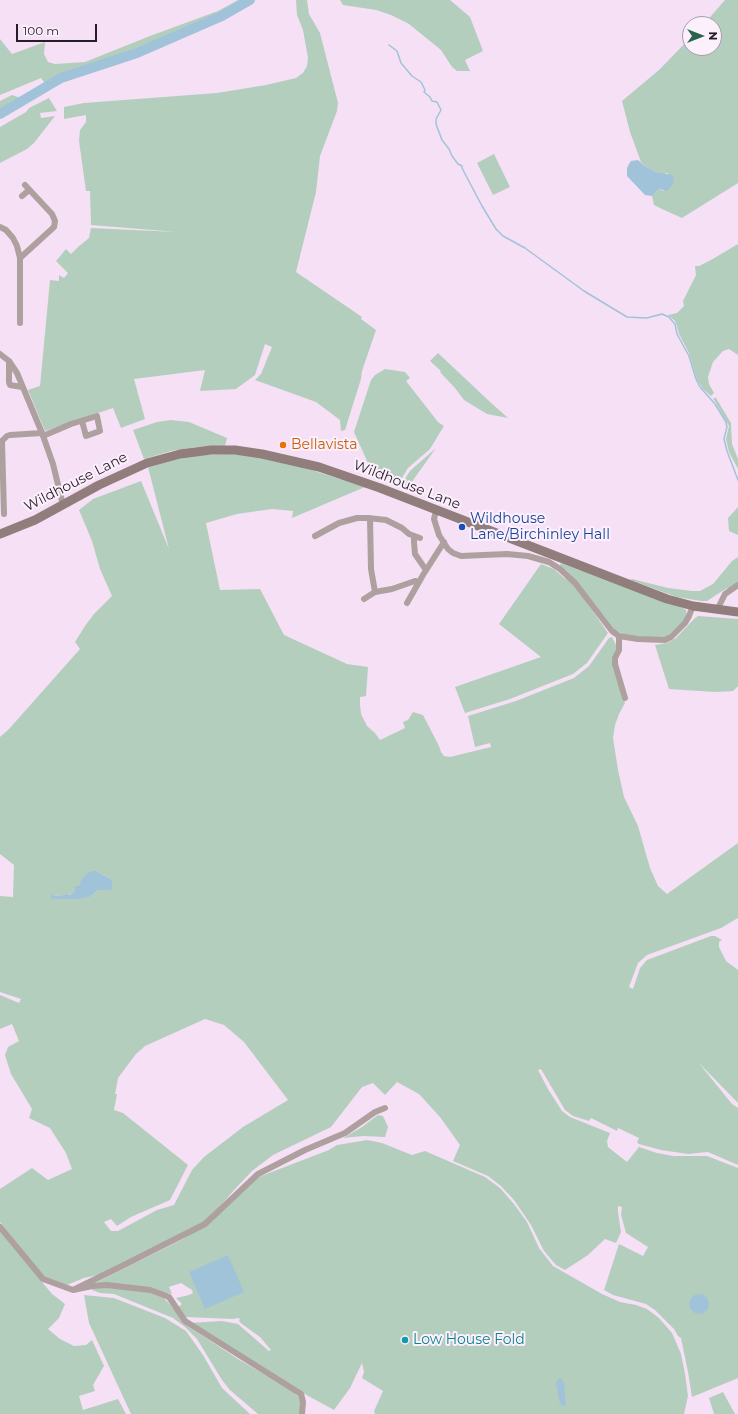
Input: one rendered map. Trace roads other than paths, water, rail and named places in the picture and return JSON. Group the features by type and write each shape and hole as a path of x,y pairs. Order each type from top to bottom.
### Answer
{"main road":[{"name":"Wildhouse Lane","path":"0,534 35,520 98,485 147,463 180,454 212,450 235,450 319,467 380,488 436,511 667,599 692,606 738,612"}],"street":[{"path":"20,258 54,227 55,221 52,214 27,188 22,196"},
{"path":"0,227 6,230 13,238 20,258 20,323"},
{"path":"0,354 9,361 17,373 43,435 53,464 63,505"},
{"path":"9,361 8,382 10,385 22,387"},
{"path":"5,514 2,441 10,435 43,435 71,424 82,422"},
{"path":"436,511 434,518 439,535 448,549 453,553 461,556 507,554 528,556 555,566 575,583 612,631 619,636 665,640 671,637 685,623 692,606"},
{"path":"315,536 339,523 357,518 386,520 417,538 415,554 421,565 426,570"},
{"path":"370,518 371,569 375,592"},
{"path":"407,603 444,542"},
{"path":"364,599 375,592 392,589 415,581 419,582"},
{"path":"717,610 725,594 738,585"},
{"path":"619,636 619,650 615,658 615,664 625,698"},
{"path":"73,1290 204,1224 258,1174 305,1150 345,1133 375,1112 386,1108"},
{"path":"0,1227 43,1279 73,1290 107,1285 150,1290 169,1297 185,1321 301,1394 303,1402 302,1414"}],"water":[{"path":"638,160 646,167 656,172 672,175 674,178 673,184 667,191 659,189 652,196 645,195 627,176 627,168 631,161"},
{"path":"96,871 112,881 111,890 98,890 90,897 78,899 51,898 50,895 62,896 72,894 75,890 74,887 80,885 81,880 86,874"},
{"path":"228,1255 244,1292 205,1309 189,1272"},
{"path":"699,1294 706,1297 709,1304 706,1311 699,1314 692,1311 689,1304 692,1297"},
{"path":"559,1379 562,1379 564,1384 566,1405 564,1406 560,1404 556,1383"}],"waterway":[{"path":"0,114 61,78 137,53 222,16 250,0"},
{"path":"389,45 397,51 401,63 412,76 421,82 425,90 424,92 432,101 437,102 441,110 436,119 436,124 442,140 458,164 462,166 482,206 496,229 503,236 525,248 584,291 627,317 647,318 662,314 669,317 675,324 677,334 689,356 700,387 715,404 726,422 727,427 724,439 738,480"}],"place":[{"name":"Bellavista","path":"283,445"},
{"name":"Wildhouse Lane/Birchinley Hall","path":"462,527"},
{"name":"Low House Fold","path":"405,1340"}]}
